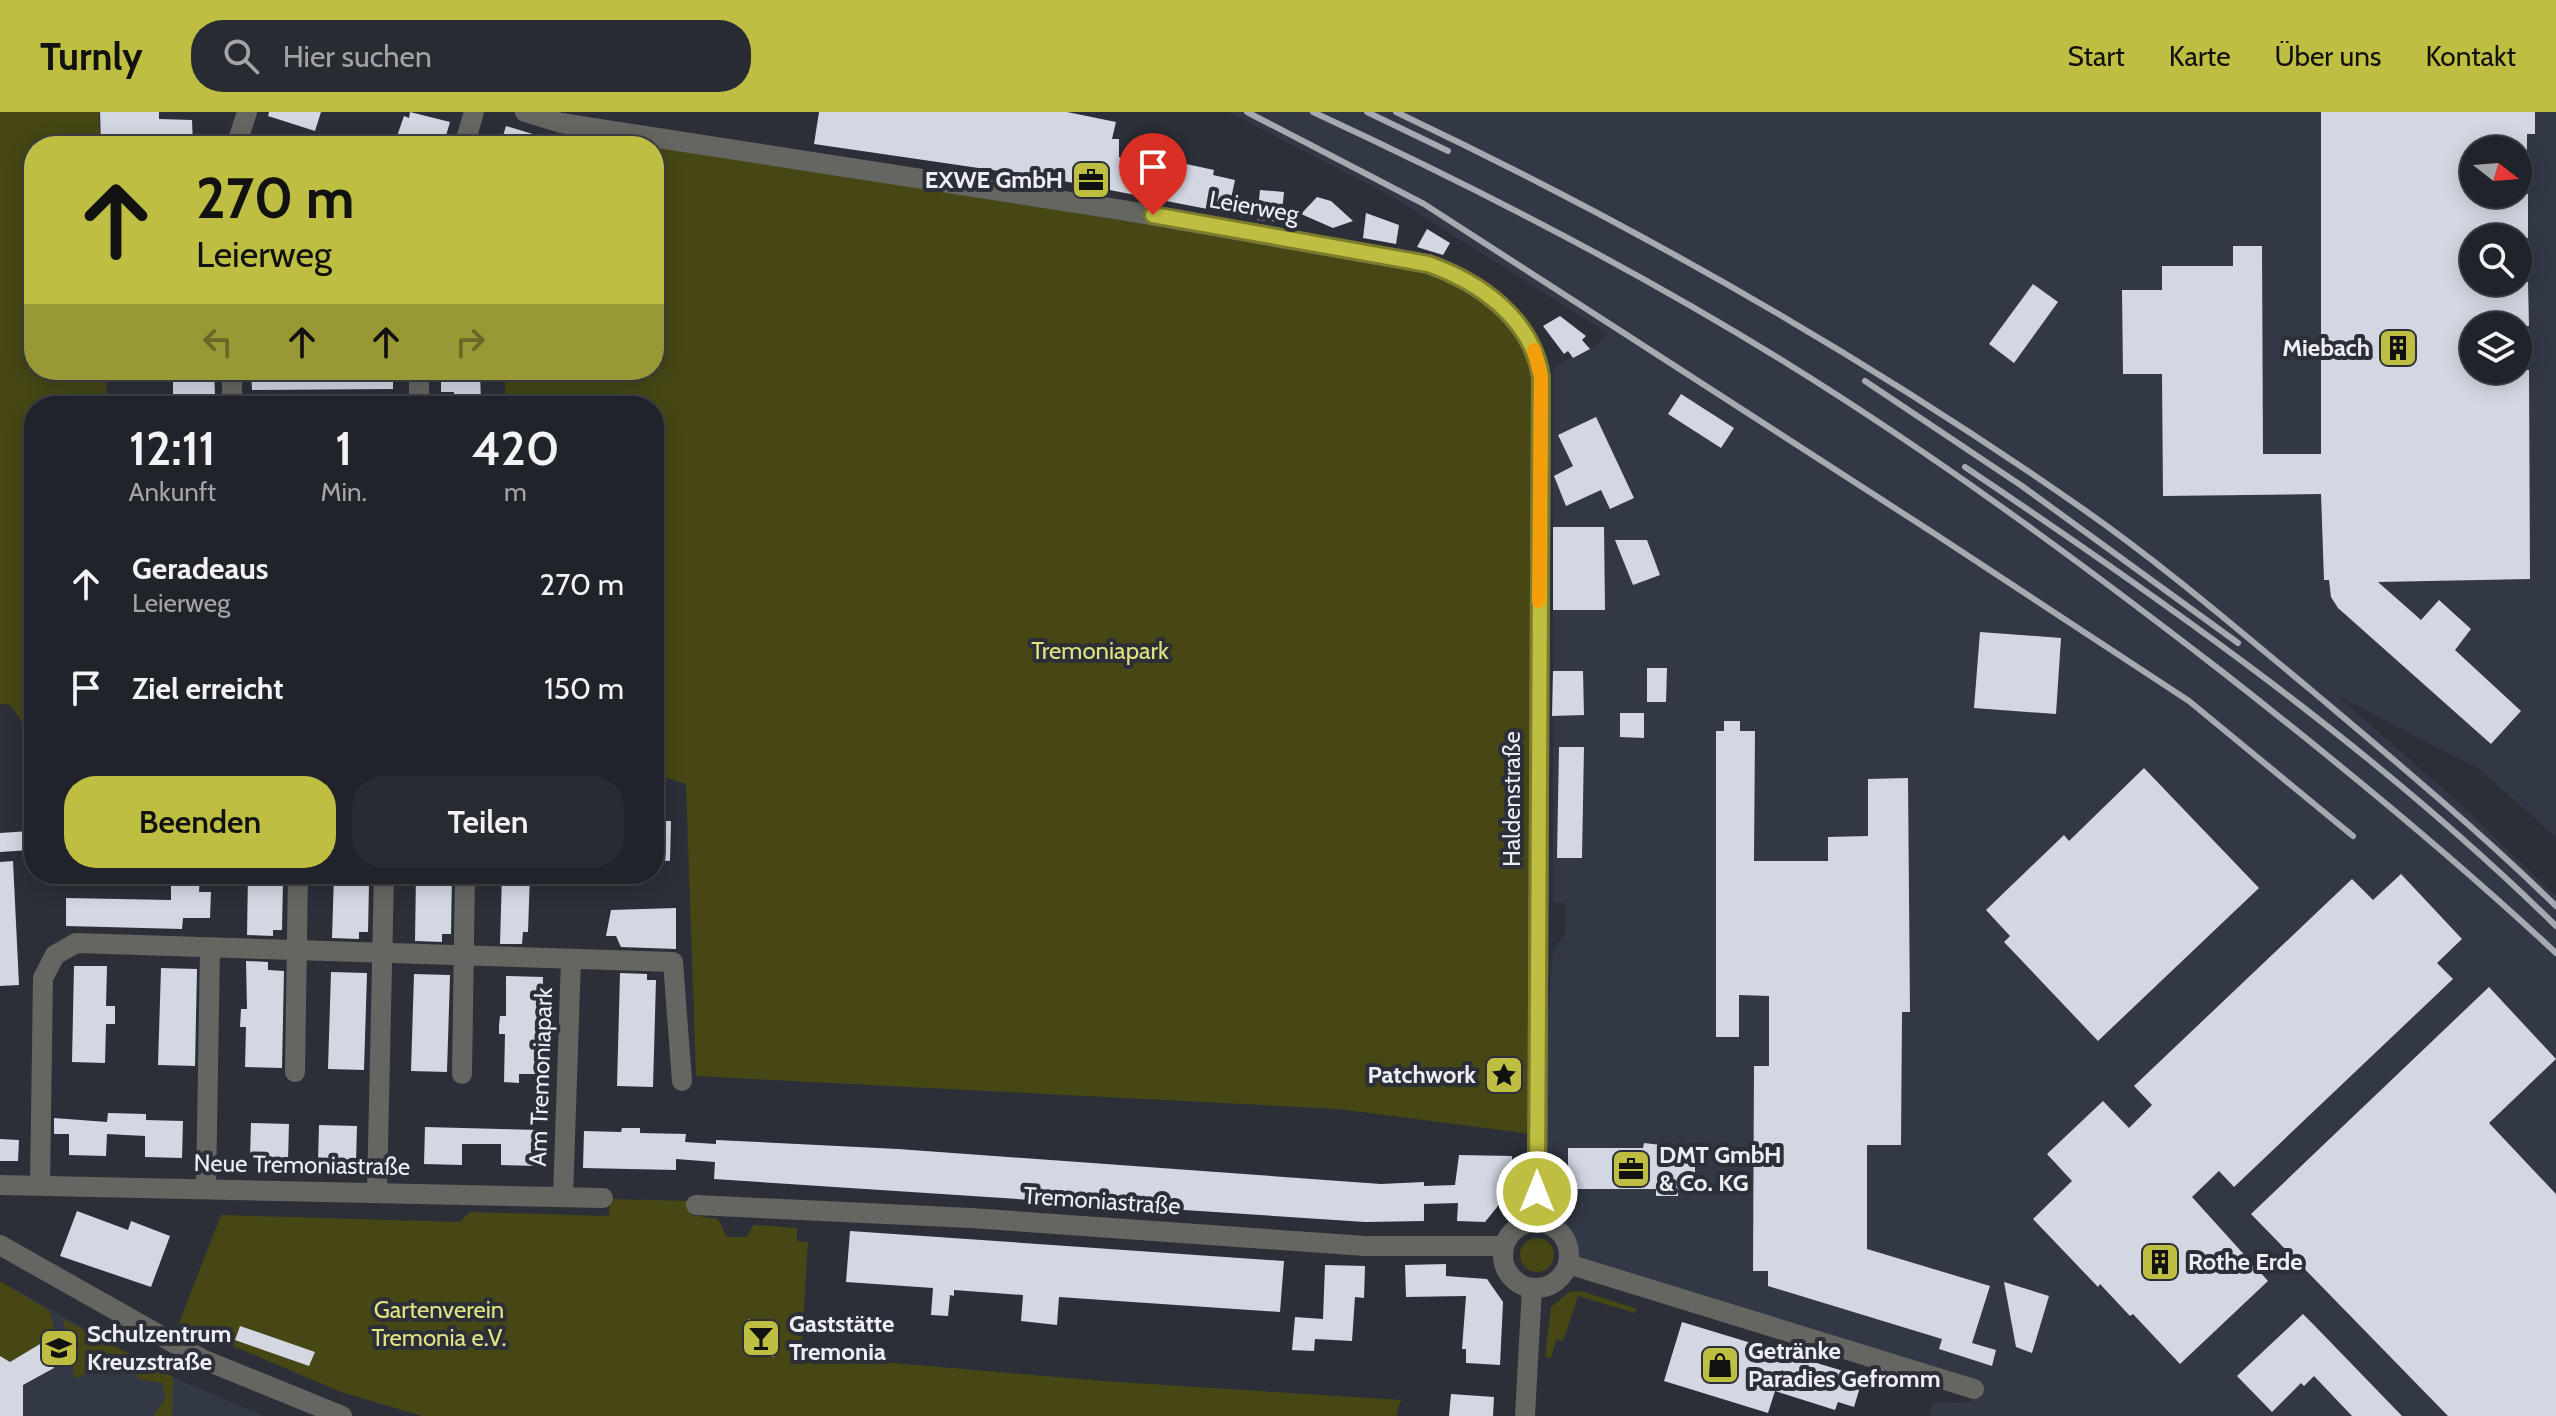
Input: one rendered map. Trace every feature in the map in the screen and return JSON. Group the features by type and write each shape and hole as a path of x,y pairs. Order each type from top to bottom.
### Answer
{"street":[{"path":"239,136 247,112"},
{"path":"467,136 474,112"},
{"name":"Leierweg","path":"525,112 561,123 645,136"},
{"name":"Leierweg","path":"664,139 1122,210 1428,264 1465,277 1520,325 1538,356 1541,377"},
{"name":"Haldenstraße","path":"1537,1222 1541,377"},
{"path":"295,1072 298,884"},
{"path":"377,1193 384,884"},
{"path":"462,1074 465,884"},
{"name":"Am Tremoniapark","path":"40,1185 43,978 55,955 76,943 673,962 682,1081"},
{"path":"206,1189 210,949"},
{"name":"Am Tremoniapark","path":"563,1197 571,959"},
{"name":"Neue Tremoniastraße","path":"0,1185 603,1198"},
{"name":"Tremoniastraße","path":"696,1205 971,1218 1365,1246 1504,1246"},
{"path":"1537,1222 1553,1226 1563,1236 1569,1252 1568,1264 1553,1284 1532,1288 1510,1275 1505,1264 1504,1246 1517,1228 1537,1222"},
{"path":"0,1245 202,1359 342,1416"},
{"path":"1568,1264 1909,1372 1974,1389"},
{"path":"1525,1416 1532,1288"}],"shaded area":[{"path":"1228,112 2556,112 2556,837 2478,768 2339,697 2450,795 2556,896 2556,1416 1929,1416 1934,1403 1971,1402 1974,1390 1573,1260 1573,1242 1567,1232 1542,1215 1540,1113 1553,951 1566,931 1566,903 1553,902 1553,372 1554,367 1600,343 1607,333 1393,197"},
{"name":"Schulzentrum Kreuzstraße","path":"0,1281 173,1377 264,1416 0,1416"}],"green space":[{"path":"0,112 99,112 100,136 24,136 24,380 106,380 107,396 24,396 24,725 10,705 0,704"},
{"name":"Tremoniapark","path":"664,144 1428,267 1494,304 1533,357 1532,1134 1338,1109 696,1076 686,784 664,777 664,396 505,396 505,380 664,380"},
{"name":"Gartenverein Tremonia e.V.","path":"610,1199 692,1201 691,1215 718,1219 727,1237 747,1237 753,1225 797,1228 797,1241 808,1242 801,1355 1103,1381 1401,1400 1396,1416 422,1416 341,1392 179,1323 221,1215 460,1222 470,1212 609,1216"},
{"path":"1537,1238 1549,1243 1554,1255 1549,1267 1537,1272 1525,1267 1520,1255 1525,1243"},
{"path":"0,1281 50,1311 62,1365 54,1368 40,1344 10,1362 0,1356"},
{"path":"1581,1291 1637,1309 1635,1313 1578,1296 1563,1341 1556,1340 1551,1358 1545,1357 1551,1307 1569,1292"},
{"path":"63,1319 173,1377 172,1416 153,1416 165,1400 163,1383 138,1379 132,1366 114,1360 75,1379"}],"building":[{"path":"100,112 159,112 159,119 192,120 193,136 101,136"},
{"path":"269,112 321,112 315,131 268,116"},
{"path":"410,112 450,122 446,136 397,136 404,116 409,118"},
{"path":"819,112 1067,112 1116,122 1112,139 1119,139 1119,157 1166,166 1168,160 1214,170 1213,175 1235,180 1228,213 1053,179 814,144"},
{"name":"Miebach","path":"2321,112 2535,112 2535,134 2460,136 2460,208 2528,208 2528,224 2460,224 2460,296 2528,296 2529,312 2460,312 2460,384 2529,384 2530,579 2378,582 2421,620 2439,600 2471,629 2455,650 2521,711 2491,744 2338,608 2331,597 2329,580 2324,580 2321,494 2163,496 2162,374 2123,374 2122,290 2162,290 2162,266 2233,266 2233,246 2262,246 2263,454 2321,454"},
{"path":"506,126 539,136 503,136"},
{"path":"1260,190 1284,192 1281,222 1257,220"},
{"path":"1317,197 1331,201 1353,221 1333,228 1301,214"},
{"path":"1366,213 1399,225 1396,244 1363,238"},
{"path":"1427,229 1450,243 1443,255 1417,247"},
{"path":"2033,284 2058,302 2014,363 1989,344"},
{"path":"1560,316 1586,336 1582,340 1590,349 1573,358 1568,351 1564,354 1543,326"},
{"path":"173,380 214,380 215,395 173,396"},
{"path":"252,380 393,380 393,389 252,390"},
{"path":"441,380 480,380 481,396 454,396 454,392 441,392"},
{"path":"1681,394 1734,428 1721,448 1668,414"},
{"path":"1596,417 1634,498 1610,509 1601,490 1566,506 1554,476 1573,466 1558,435"},
{"path":"1553,527 1604,527 1605,610 1553,610"},
{"path":"1615,540 1647,540 1660,575 1633,585"},
{"path":"1980,632 2061,638 2056,714 1974,708"},
{"path":"1647,668 1667,668 1666,702 1647,702"},
{"path":"1553,671 1583,671 1584,715 1552,716"},
{"path":"1620,713 1644,713 1644,738 1620,737"},
{"path":"1724,721 1740,721 1740,731 1755,731 1754,861 1828,861 1828,837 1868,836 1868,779 1908,778 1910,1012 1902,1012 1901,1145 1867,1145 1867,1249 1990,1286 1972,1343 1996,1350 1992,1366 1939,1349 1942,1339 1768,1286 1768,1271 1753,1271 1754,1066 1769,1066 1769,996 1739,995 1739,1037 1716,1037 1716,731 1724,731"},
{"path":"1559,747 1584,747 1582,858 1557,858"},
{"path":"2144,768 2259,888 2098,1041 2004,942 2010,936 1986,910 2064,835 2069,841"},
{"path":"664,821 671,821 670,861 664,861"},
{"path":"24,831 24,850 0,852 0,833"},
{"path":"13,861 19,985 0,986 0,862"},
{"path":"2401,874 2462,939 2437,963 2453,979 2234,1187 2219,1171 2192,1197 2268,1281 2180,1364 2133,1314 2130,1316 2100,1284 2098,1287 2033,1219 2072,1181 2047,1154 2103,1101 2129,1128 2152,1105 2134,1086 2352,879 2373,900"},
{"path":"171,884 199,884 199,892 211,892 210,918 183,918 182,929 66,926 66,898 171,900"},
{"path":"248,884 283,884 282,930 273,930 273,936 247,935"},
{"path":"334,884 369,884 368,932 359,932 359,939 332,938"},
{"path":"416,884 452,884 451,934 442,934 442,942 415,941"},
{"path":"502,884 530,884 528,932 523,932 522,944 500,944"},
{"path":"676,908 676,949 621,947 616,936 606,936 611,910"},
{"path":"246,961 268,962 268,970 284,971 282,1068 245,1067 246,1027 240,1027 241,1009 247,1009"},
{"path":"74,966 107,966 106,1006 115,1006 115,1024 106,1024 105,1063 72,1062"},
{"path":"161,968 197,969 195,1066 158,1065"},
{"path":"331,972 367,973 364,1070 328,1069"},
{"path":"620,973 647,974 647,980 656,980 653,1087 617,1086"},
{"path":"414,974 450,975 447,1072 411,1071"},
{"path":"506,976 543,977 541,1074 519,1074 519,1083 504,1082 505,1034 499,1034 499,1026 500,1016 506,1016"},
{"path":"2489,987 2556,1059 2489,1123 2556,1194 2556,1416 2448,1416 2251,1214"},
{"path":"108,1113 146,1114 146,1120 183,1121 182,1158 145,1157 145,1136 107,1134 106,1156 69,1155 69,1134 54,1134 54,1118 107,1122"},
{"path":"251,1123 289,1124 288,1160 250,1159"},
{"path":"319,1125 357,1126 356,1162 318,1161"},
{"path":"425,1127 539,1130 538,1166 501,1165 501,1144 462,1144 462,1165 424,1164"},
{"path":"622,1128 640,1128 640,1133 686,1134 685,1142 716,1144 716,1140 898,1149 1381,1184 1424,1182 1424,1186 1455,1185 1459,1155 1512,1156 1514,1186 1485,1222 1457,1221 1458,1203 1424,1204 1424,1221 1365,1222 714,1179 715,1162 676,1159 676,1170 583,1168 584,1131 621,1132"},
{"path":"0,1139 19,1140 18,1161 0,1161"},
{"name":"DMT GmbH & Co. KG","path":"1644,1143 1695,1149 1695,1190 1678,1190 1678,1196 1656,1196 1656,1189 1568,1189 1568,1148 1643,1148"},
{"path":"77,1211 128,1230 131,1221 170,1236 151,1287 60,1256"},
{"path":"850,1231 1284,1261 1280,1312 1059,1297 1057,1325 1021,1321 1023,1295 954,1290 954,1296 950,1295 948,1316 931,1315 933,1288 846,1282"},
{"path":"1446,1264 1446,1276 1487,1279 1503,1302 1500,1365 1466,1363 1466,1349 1462,1349 1466,1296 1406,1297 1405,1265"},
{"path":"1325,1265 1365,1266 1364,1298 1355,1297 1352,1341 1315,1339 1314,1351 1292,1350 1295,1317 1323,1319"},
{"path":"2004,1282 2049,1296 2032,1353 2016,1347"},
{"path":"2303,1314 2402,1416 2352,1416 2314,1376 2304,1386 2301,1383 2272,1412 2237,1376"},
{"name":"Gaststätte Tremonia","path":"748,1319 777,1321 774,1357 745,1355"},
{"path":"1682,1322 1863,1377 1854,1407 1838,1402 1835,1410 1775,1391 1768,1413 1664,1381"},
{"path":"240,1326 315,1352 309,1366 235,1340"},
{"path":"40,1344 54,1368 23,1385 23,1416 0,1416 0,1356 10,1362"},
{"path":"1451,1394 1494,1397 1493,1416 1449,1416"}],"railway":[{"path":"1247,112 1424,204 1938,536 2189,701 2353,836"},
{"path":"1313,112 1494,200 1672,295 1844,399 1954,473 2263,704 2433,843 2556,953"},
{"path":"1367,112 1448,151"},
{"path":"1396,112 1573,200 1748,296 1918,399 2083,509 2171,575 2311,690 2466,823 2556,906"},
{"path":"1865,381 2022,486 2238,643"},
{"path":"1965,467 2120,573 2271,683 2418,800 2556,926"}],"slow traffic":[{"path":"1534,350 1541,377 1539,601"}],"place":[{"name":"EXWE GmbH","path":"1091,180"},
{"name":"Miebach","path":"2398,348"},
{"name":"Patchwork","path":"1504,1075"},
{"name":"DMT GmbH & Co. KG","path":"1631,1169"},
{"name":"Rothe Erde","path":"2160,1262"},
{"name":"Gaststätte Tremonia","path":"761,1338"},
{"name":"Schulzentrum Kreuzstraße","path":"59,1348"},
{"name":"Getränke Paradies Gefromm","path":"1720,1365"}],"route":[{"path":"1153,215 1428,264 1465,277 1520,325 1538,356 1541,377 1537,1192"}]}
